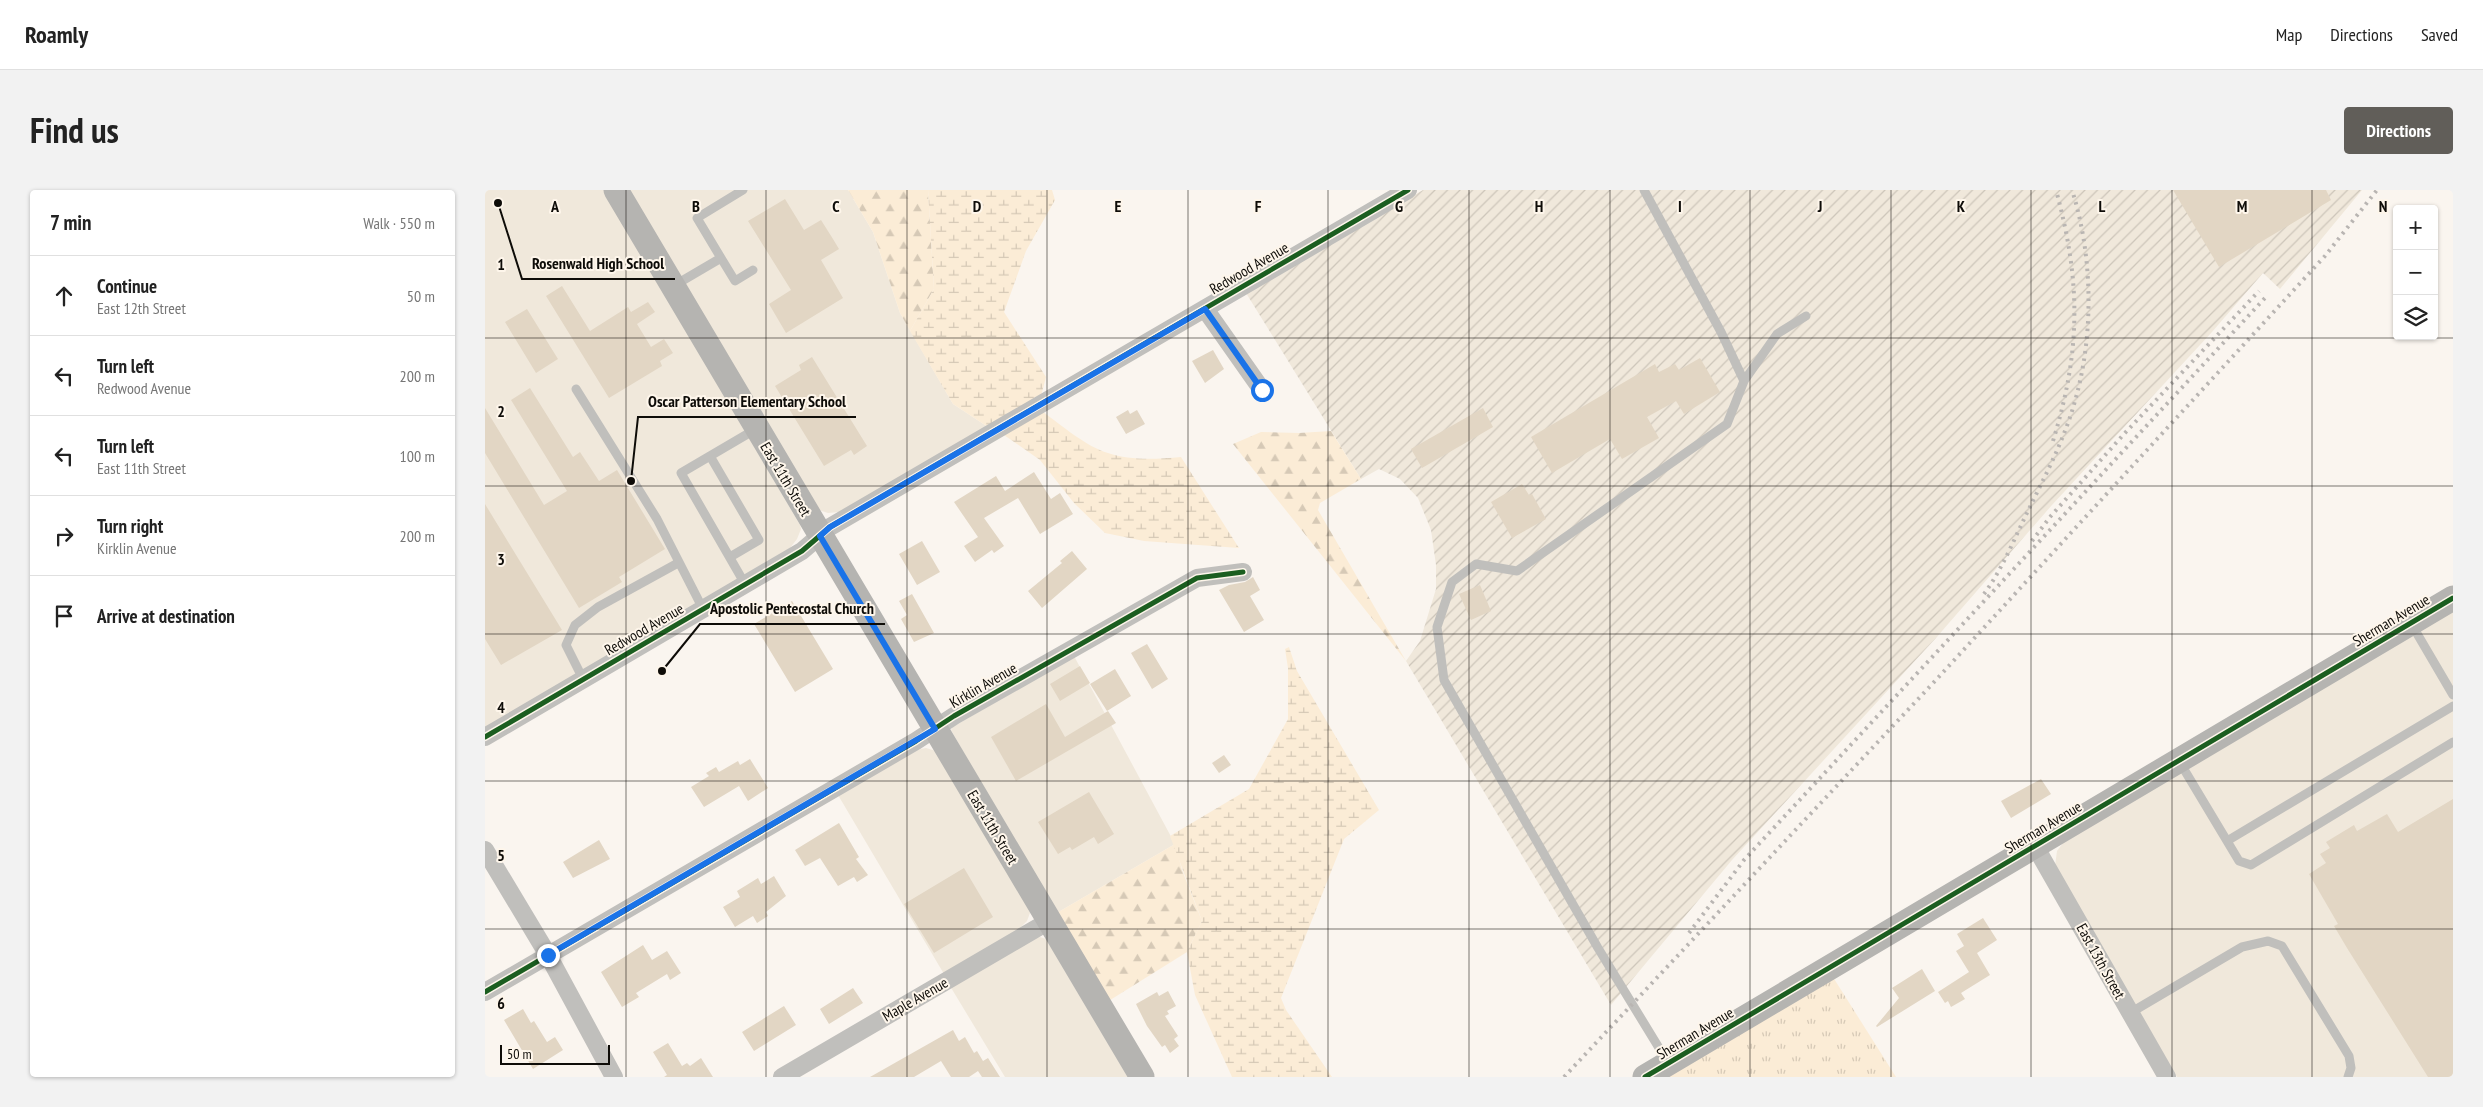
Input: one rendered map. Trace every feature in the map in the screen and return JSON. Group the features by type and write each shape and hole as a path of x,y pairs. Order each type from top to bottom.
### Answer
{"main road":[{"name":"East 11th Street","path":"616,190 1141,1077"},
{"name":"Sherman Avenue","path":"1645,1077 2453,598"}],"street":[{"name":"Redwood Avenue","path":"485,737 745,584 803,552 830,527 1409,190"},
{"path":"1205,309 1262,390"},
{"name":"Kirklin Avenue","path":"485,992 1197,578 1243,572"},
{"name":"East 13th Street","path":"2035,846 2167,1077"},
{"path":"485,850 548,955 615,1077"},
{"name":"Maple Avenue","path":"782,1077 1049,921"}],"lane":[{"path":"743,190 697,218 735,281 753,270"},
{"path":"1644,190 1721,332 1744,381"},
{"path":"672,287 721,258"},
{"path":"1668,1063 1598,948 1444,680 1437,627 1451,582 1476,564 1517,571 1727,424 1744,381 1777,334 1806,316"},
{"path":"576,389 657,519 703,609"},
{"path":"745,584 681,473 756,429"},
{"path":"710,456 759,540 730,557"},
{"path":"583,679 566,645 575,625 598,607 678,563"},
{"path":"2410,623 2453,696"},
{"path":"2227,840 2453,706"},
{"path":"2179,760 2239,861 2251,865 2453,742"},
{"path":"2130,1013 2242,947 2268,942 2282,946 2349,1056 2351,1068 2348,1077"}],"shaded area":[{"path":"485,190 605,190 801,529 797,539 790,548 485,728"},
{"path":"626,190 848,190 873,232 900,313 953,404 988,427 839,512 828,513 819,510"},
{"path":"1423,190 2362,190 2280,289 2263,273 2212,332 2052,505 1935,639 1732,860 1611,1005 1406,661 1420,641 1436,589 1436,565 1431,530 1418,498 1400,479 1379,469 1361,479 1246,293"},
{"path":"2453,611 2453,1077 2177,1077 2055,866 2057,851 2063,843"},
{"path":"1074,656 1175,844 1055,914 951,730 953,727"},
{"path":"926,748 936,751 1031,910 1027,921 1019,929 944,974 838,795 916,750"},
{"path":"1040,937 1046,939 1128,1077 1005,1077 950,986 1033,938"}],"green space":[{"path":"848,190 928,190 934,289 910,331 900,313 873,232"},
{"path":"928,190 1052,190 1055,200 1026,251 1004,312 1046,377 1041,396 988,427 953,404 910,331 934,289"},
{"path":"1043,412 1083,441 1117,456 1153,459 1181,457 1239,548 1144,541 1105,533 1074,503 1040,460 1004,435"},
{"path":"1331,431 1361,479 1320,503 1318,510 1406,661 1233,444 1261,432 1299,433"},
{"path":"1289,647 1297,671 1379,810 1344,839 1281,998 1286,1010 1332,1077 1232,1077 1195,995 1187,952 1202,921 1170,836 1249,789 1288,719 1288,668 1285,649"},
{"path":"1175,844 1182,870 1202,921 1187,952 1107,1002 1055,914"},
{"path":"1831,974 1896,1077 1667,1077"}],"building":[{"path":"2173,190 2326,190 2331,200 2219,267"},
{"path":"785,199 804,230 821,220 839,249 821,260 843,298 786,333 769,304 791,290 748,221"},
{"path":"562,286 590,331 628,307 631,312 648,302 655,312 637,324 651,347 664,339 673,353 660,361 662,366 609,398 546,296"},
{"path":"527,309 558,359 536,373 505,322"},
{"path":"1213,350 1224,369 1205,383 1192,361"},
{"path":"812,357 867,446 854,455 851,450 824,466 775,386 801,370 799,365"},
{"path":"1700,358 1720,392 1684,414 1676,401 1647,417 1659,438 1622,459 1610,439 1552,473 1531,437 1655,364 1659,372 1675,364 1679,370"},
{"path":"530,388 573,457 580,452 599,481 617,470 665,549 619,577 622,582 579,608 485,453 485,408 544,505 567,491 511,400"},
{"path":"1483,408 1493,427 1422,468 1411,449"},
{"path":"1128,410 1130,414 1137,410 1145,424 1126,434 1116,417"},
{"path":"1034,472 1051,499 1060,493 1073,514 1040,534 1018,498 984,518 1004,546 994,553 992,550 975,562 964,546 978,537 954,502 996,476 1005,491"},
{"path":"1522,484 1529,495 1532,494 1546,519 1512,538 1491,502"},
{"path":"485,504 562,630 501,665 485,639"},
{"path":"922,541 940,572 917,585 899,554"},
{"path":"1072,551 1087,569 1042,608 1028,591 1062,563 1060,561"},
{"path":"1253,577 1260,590 1250,596 1264,620 1244,632 1219,590 1229,585 1245,582"},
{"path":"1480,585 1491,611 1471,620 1459,594"},
{"path":"912,594 934,633 914,642 901,619 907,615 899,601"},
{"path":"792,601 833,669 795,692 754,624"},
{"path":"1147,644 1168,679 1152,689 1131,653"},
{"path":"1080,666 1090,683 1060,701 1050,684"},
{"path":"1115,669 1131,696 1107,711 1090,684"},
{"path":"1046,704 1065,737 1108,711 1116,723 1016,781 991,737"},
{"path":"1224,755 1231,765 1219,773 1212,763"},
{"path":"750,759 768,788 748,801 739,786 704,807 691,787 709,776 706,773 716,767 719,772 738,761 740,765"},
{"path":"2041,779 2051,794 2011,818 2001,801"},
{"path":"1089,792 1114,834 1098,844 1094,837 1072,850 1070,847 1058,854 1038,822"},
{"path":"2453,799 2453,1077 2428,1077 2334,926 2338,924 2309,874 2326,863 2320,854 2330,848 2326,842 2354,825 2357,831 2387,814 2398,832"},
{"path":"839,823 859,857 856,859 868,875 857,882 854,877 838,886 820,858 805,866 795,850"},
{"path":"599,840 610,859 573,878 563,862"},
{"path":"964,868 993,917 934,953 904,904"},
{"path":"774,876 786,896 766,912 768,916 757,923 753,916 735,927 723,907 740,897 737,891 758,878 761,884"},
{"path":"1983,918 1997,940 1977,953 1990,975 1961,993 1965,999 1951,1007 1948,1001 1945,1003 1938,992 1969,972 1956,951 1964,946 1957,934"},
{"path":"643,945 652,960 667,951 681,973 670,980 667,974 636,993 639,997 622,1007 601,972"},
{"path":"1922,969 1935,991 1877,1027 1899,998 1892,988"},
{"path":"853,988 863,1003 829,1024 820,1009"},
{"path":"1168,991 1176,1006 1167,1011 1169,1014 1165,1016 1178,1036 1174,1039 1179,1046 1170,1053 1165,1045 1162,1047 1147,1026 1136,1004 1157,992 1159,996"},
{"path":"784,1006 796,1025 754,1051 742,1032"},
{"path":"523,1009 531,1023 534,1021 547,1042 555,1037 563,1050 533,1069 504,1020"},
{"path":"953,1030 959,1041 965,1037 974,1053 977,1051 983,1061 988,1058 1000,1077 982,1077 978,1071 969,1077 951,1077 941,1061 914,1077 870,1077"},
{"path":"668,1043 682,1066 687,1063 690,1066 701,1058 713,1077 664,1077 667,1075 653,1052"}],"railway":[{"path":"2053,441 2069,376 2074,316 2070,255 2056,190"},
{"path":"1984,594 1996,576 2053,460 2065,431 2081,376 2088,323 2089,295 2084,242 2072,190"},
{"path":"1564,1077 1935,681 2325,256 2377,190"},
{"path":"2032,541 2050,517 2124,434 2259,291"},
{"path":"1689,933 1744,860 2265,298"}],"cycle path":[{"path":"485,737 802,551 830,527 1408,190"},
{"path":"485,992 916,741 954,716 1197,578 1243,572"},
{"path":"1645,1077 2453,598"}],"place":[{"name":"Rosenwald High School","path":"498,203"},
{"name":"Oscar Patterson Elementary School","path":"631,481"},
{"name":"Apostolic Pentecostal Church","path":"662,671"}],"route":[{"path":"548,955 935,729 820,536 830,527 1205,309 1262,390"}]}
